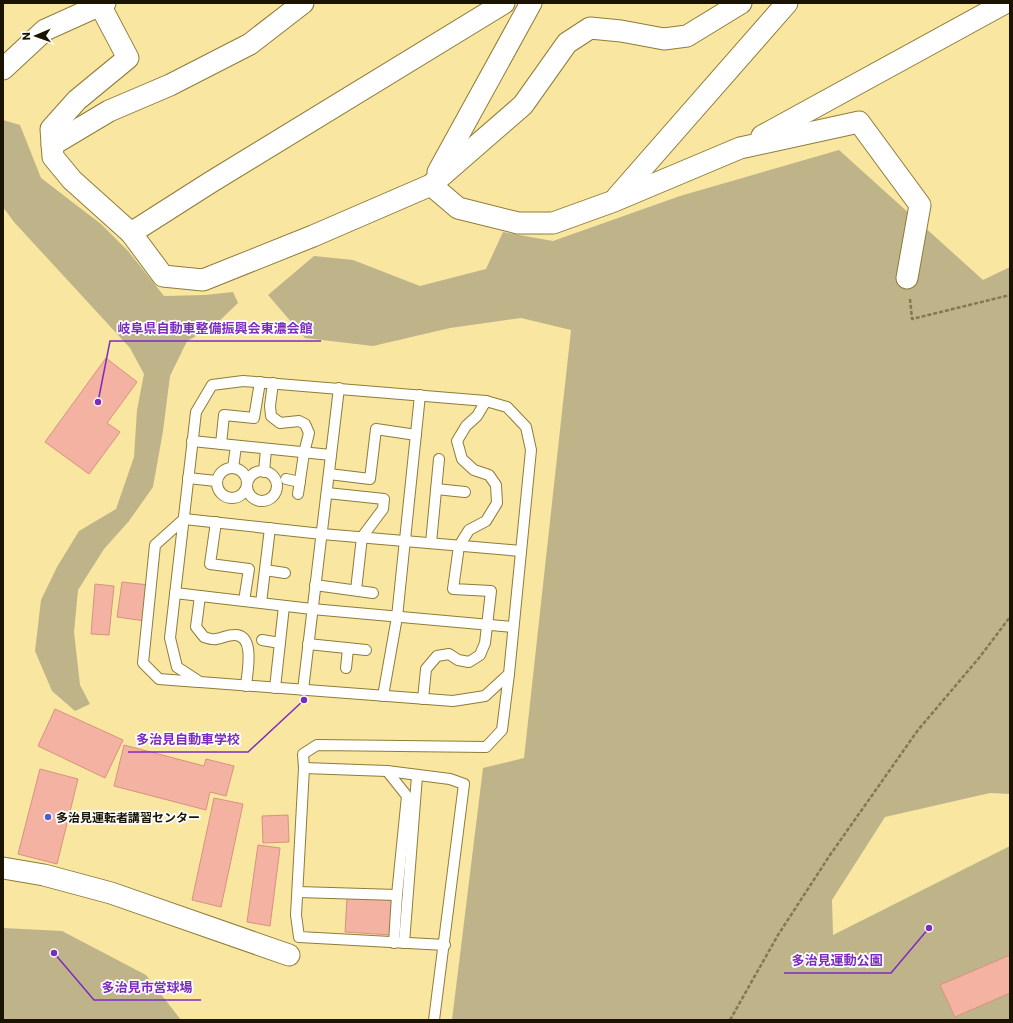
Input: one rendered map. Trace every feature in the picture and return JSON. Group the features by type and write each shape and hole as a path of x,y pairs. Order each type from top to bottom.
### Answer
{"street":[{"path":"52,145 109,111 170,85 250,44 303,3"},
{"path":"131,234 237,166 504,3"},
{"path":"431,185 531,3"},
{"path":"3,69 44,30 103,4 128,58 77,100 51,129 53,157 72,180 131,234 163,276 203,280 313,236 431,185 523,105 567,44 590,28 621,31 664,39 687,36 741,3"},
{"path":"614,201 787,3"},
{"path":"431,185 458,208 518,223 552,223 614,201 740,148 1005,3"},
{"path":"740,148 859,122 920,205 907,278"},
{"path":"3,868 44,875 111,893 289,956"}],"lane":[{"path":"200,682 177,667 170,638 196,412 212,385 243,380 486,401 507,407 526,427 531,450 514,626 502,730 486,746 318,745 303,754 304,768 296,914 299,937 444,945"},
{"path":"221,444 224,415 254,418 260,382"},
{"path":"273,383 270,406 271,416 280,423 299,421 305,424 309,433 304,453 298,494"},
{"path":"303,690 339,388"},
{"path":"383,696 397,617 420,395"},
{"path":"423,699 426,669 437,656 449,654 458,660 469,662 480,655 485,644 491,591 453,589 459,546 469,530 486,521 497,503 496,486 489,475 474,470 462,458 457,441 466,426 477,416 486,401"},
{"path":"329,474 370,479 376,429 416,435"},
{"path":"192,442 331,455"},
{"path":"233,468 236,446"},
{"path":"264,472 266,449"},
{"path":"430,543 439,459"},
{"path":"216,481 218,490 221,494 230,498 240,496 244,493 247,484 252,475 256,472 264,472 270,474 276,482 276,492 270,499 260,501 252,497 249,494 247,484 244,474 241,470 233,468 226,469 221,472 216,481"},
{"path":"188,478 216,481"},
{"path":"286,480 300,482"},
{"path":"436,489 465,492"},
{"path":"327,493 384,499 383,509 362,537 356,590"},
{"path":"509,674 485,696 453,701 159,679 143,663 155,545 184,519 322,534 521,551"},
{"path":"216,522 210,564 249,569 244,601"},
{"path":"261,603 270,528"},
{"path":"265,570 285,573"},
{"path":"315,585 373,592"},
{"path":"175,593 312,610 514,626"},
{"path":"200,596 196,627 204,637 216,640 226,635 237,634 245,640 250,653 246,686"},
{"path":"275,688 284,606"},
{"path":"262,640 280,642"},
{"path":"308,644 366,650"},
{"path":"346,668 348,649"},
{"path":"304,768 388,771 417,776 450,779 464,784 434,1020"},
{"path":"388,771 407,796 397,895 399,943"},
{"path":"399,943 417,776"},
{"path":"298,892 397,895"}],"path":[{"path":"907,278 912,319 1010,295"},
{"path":"730,1020 778,935 830,855 918,730 979,658 1010,617"}],"shaded area":[{"path":"3,120 20,125 41,178 101,224 128,251 164,296 205,295 233,292 238,303 213,327 187,341 170,376 163,431 153,487 129,521 104,549 78,590 74,632 80,685 90,704 75,711 52,691 35,651 41,600 57,567 79,531 116,509 134,457 137,410 144,374 130,348 14,222 3,207"},
{"path":"839,150 983,280 1010,267 1010,794 990,793 885,817 832,900 833,935 1010,846 1010,1020 452,1020 483,768 524,758 571,330 521,318 450,328 373,346 305,338 268,295 314,256 353,260 420,286 486,269 503,232 553,241 680,196"},
{"path":"3,928 62,931 146,975 181,1020 3,1020"}],"building":[{"path":"106,358 137,382 107,423 120,432 89,474 45,442"},
{"path":"122,582 149,585 145,621 117,617"},
{"path":"95,584 114,586 109,635 91,634"},
{"path":"55,709 123,740 105,778 38,746"},
{"path":"124,745 204,766 206,759 234,766 226,796 210,792 206,810 114,786"},
{"name":"多治見運転者講習センター","path":"40,769 78,779 57,864 18,854"},
{"path":"214,798 243,804 221,907 192,900"},
{"path":"288,815 289,842 263,843 262,816"},
{"path":"258,845 280,848 270,926 247,922"},
{"path":"347,897 393,900 391,935 345,932"},
{"path":"1010,955 1010,993 955,1017 940,985"}],"place":[{"name":"岐阜県自動車整備振興会東濃会館","path":"98,402"},
{"name":"多治見自動車学校","path":"304,700"},
{"name":"多治見運転者講習センター","path":"48,817"},
{"name":"多治見運動公園","path":"929,928"},
{"name":"多治見市営球場","path":"54,953"}]}
